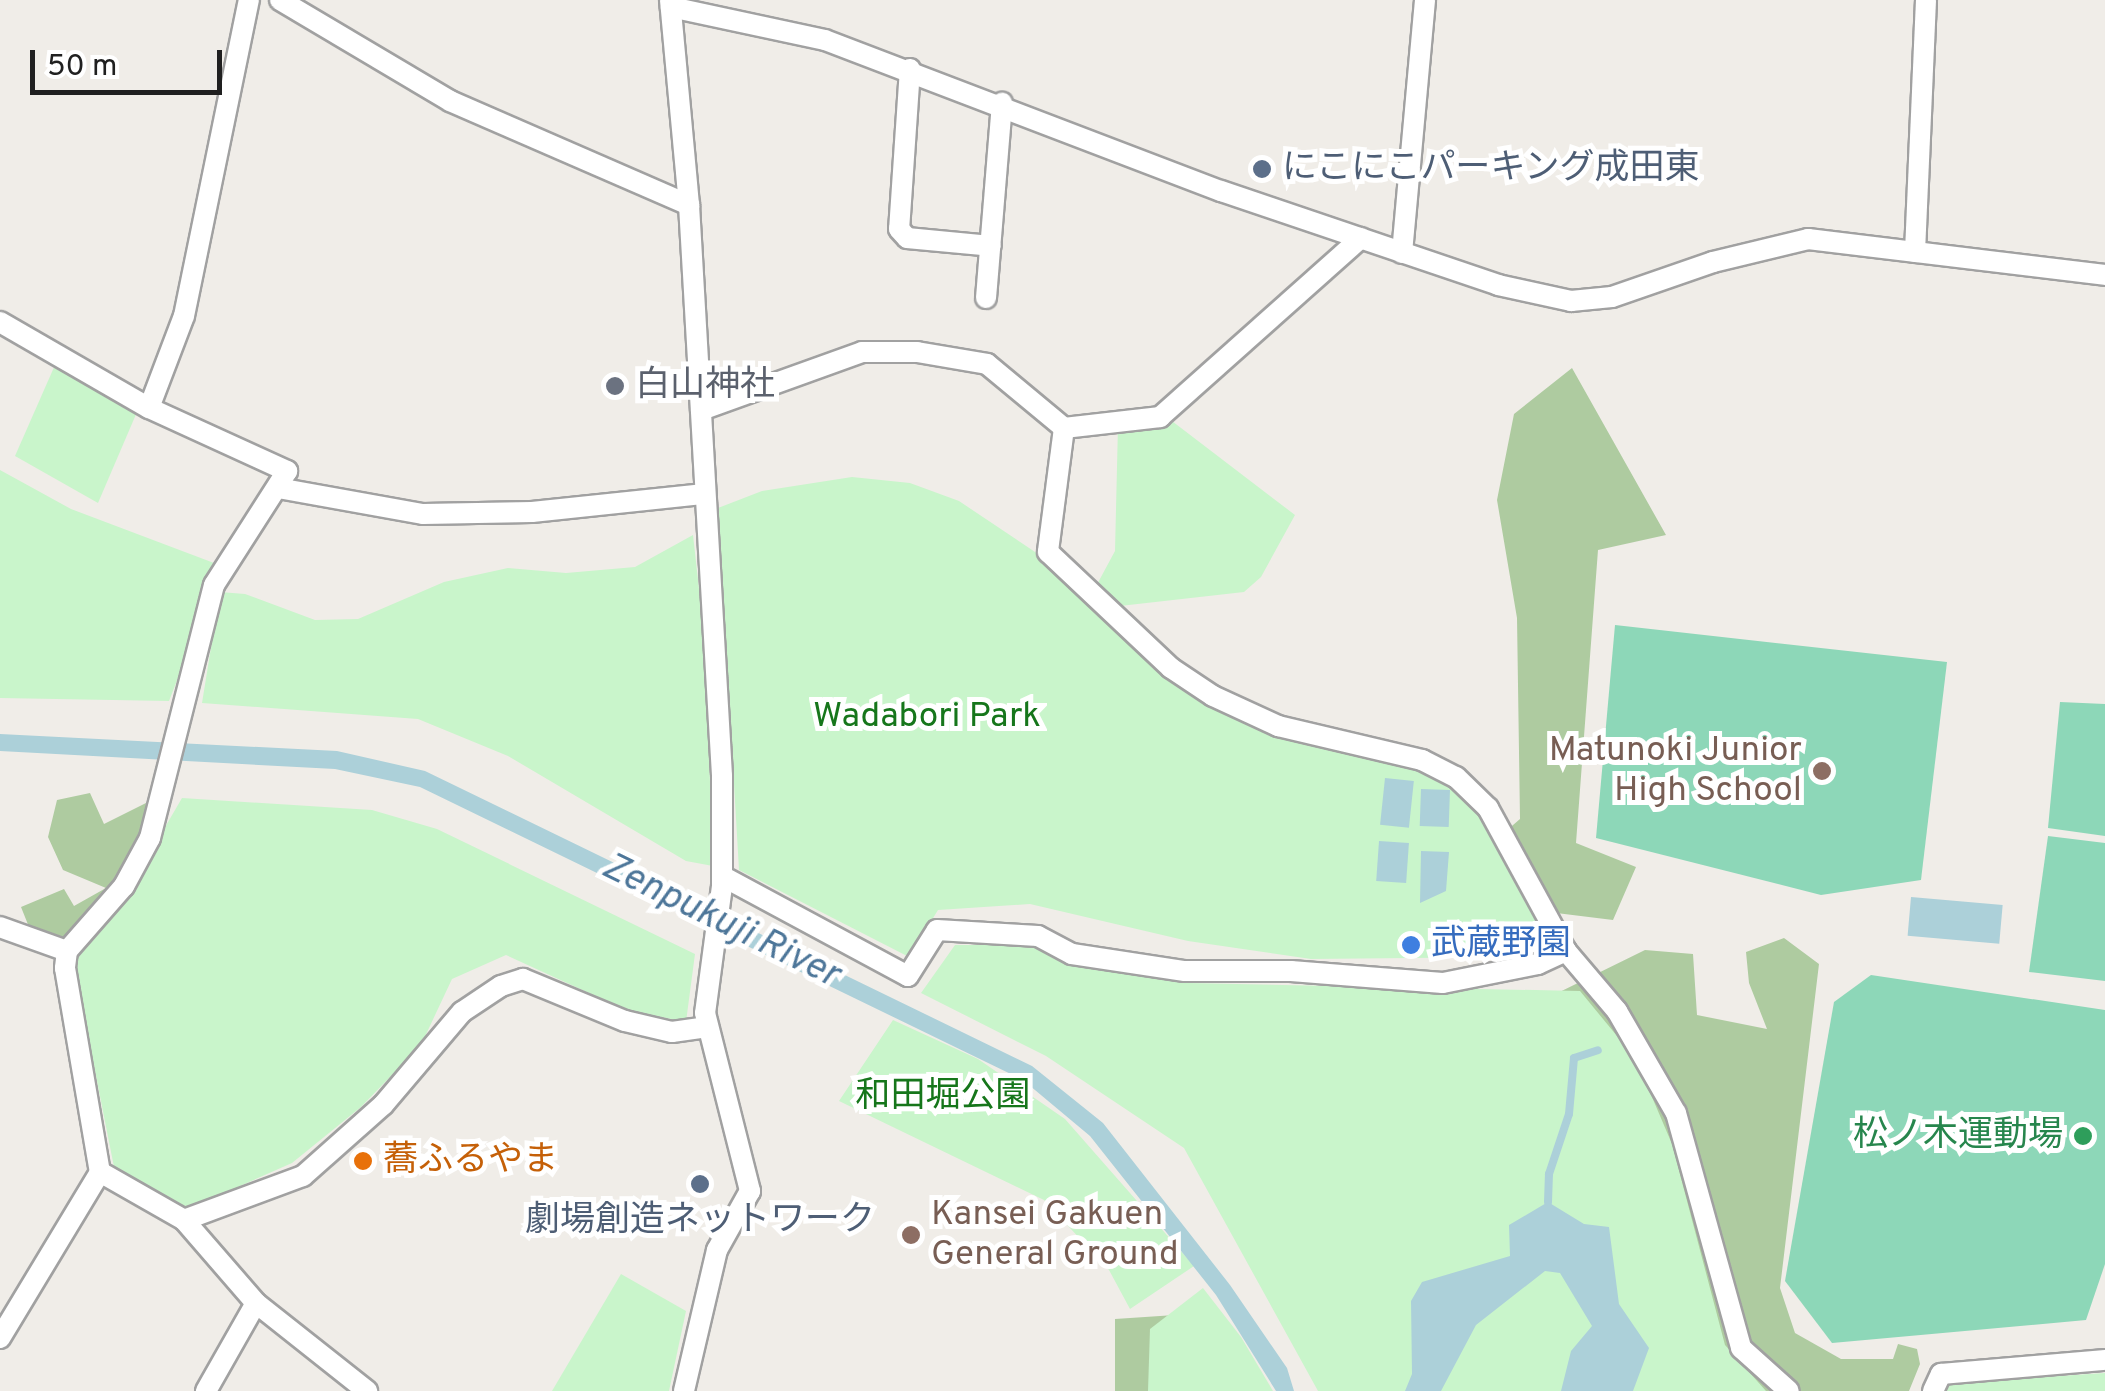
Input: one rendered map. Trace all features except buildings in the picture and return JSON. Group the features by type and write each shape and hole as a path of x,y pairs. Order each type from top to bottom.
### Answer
{"street":[{"path":"149,408 184,316 249,0"},
{"path":"280,0 450,101 690,205"},
{"path":"1402,253 1425,0"},
{"path":"1914,252 1926,0"},
{"path":"684,1391 717,1250 750,1190 706,1027 710,952 722,881 702,494 702,410 690,205 671,4 825,40 1002,103 1221,191 1402,253 1571,301 1612,297 1713,262 1808,239 2105,275"},
{"path":"910,69 899,229 907,238 991,246"},
{"path":"986,298 1002,103"},
{"path":"702,410 862,352 916,352 987,364 1064,428 1160,418 1361,238"},
{"path":"0,322 149,408 287,471 214,585 150,838 124,886 67,951 100,1172 0,1338"},
{"path":"1064,428 1048,552 1172,668 1213,696 1278,726 1422,760 1456,777 1488,808 1566,951 1617,1011 1676,1113 1741,1348 1789,1391"},
{"path":"278,488 424,514 532,512 702,494"},
{"path":"722,881 908,976 937,930 1038,936 1072,954 1185,972 1291,971 1444,983 1538,964 1566,951"},
{"path":"0,927 67,951"},
{"path":"184,1220 302,1176 382,1105 462,1012 501,986 523,979 625,1022 672,1032 706,1027"},
{"path":"100,1172 184,1220 256,1303 367,1391"},
{"path":"206,1391 256,1303"},
{"path":"1932,1391 1940,1374 2105,1360"}],"green space":[{"path":"55,365 137,412 98,503 15,456"},
{"path":"1572,368 1666,535 1598,550 1576,843 1636,867 1613,920 1493,905 1484,850 1520,819 1517,618 1497,500 1514,414"},
{"path":"1168,418 1295,515 1261,577 1244,592 1111,607 1094,590 1115,551 1118,425"},
{"path":"0,470 71,509 214,563 197,629 169,701 0,698"},
{"name":"Wadabori Park","path":"852,477 910,483 959,501 1056,566 1169,680 1214,706 1426,770 1471,797 1548,945 1510,957 1311,959 1188,941 1030,904 938,910 909,957 739,870 718,508 762,491"},
{"name":"Wadabori Park","path":"693,535 705,642 713,866 686,861 508,756 418,719 202,703 220,592 245,594 315,620 358,619 444,582 508,568 566,573 635,567"},
{"path":"1615,625 1947,662 1921,880 1821,895 1596,838"},
{"path":"2060,702 2105,704 2105,836 2048,828"},
{"path":"90,793 104,824 146,803 144,836 75,934 56,939 31,932 21,907 64,889 74,906 106,888 63,870 48,837 57,800"},
{"path":"182,798 372,810 437,829 695,954 686,1022 626,1010 506,955 452,979 421,1045 361,1107 292,1163 188,1209 114,1167 73,960 92,926 129,889"},
{"path":"2048,836 2105,843 2105,981 2029,972"},
{"path":"1784,938 1819,964 1780,1288 1795,1333 1841,1359 1893,1359 1898,1344 1917,1349 1920,1364 1909,1391 1644,1391 1521,1011 1645,950 1693,954 1697,1015 1767,1029 1749,983 1746,952"},
{"path":"955,945 1033,945 1066,962 1188,983 1580,991 1631,1053 1652,1097 1672,1144 1725,1345 1766,1391 1318,1391 1184,1148 1046,1056 921,993"},
{"path":"1871,975 2105,1010 2105,1264 2086,1320 1832,1343 1785,1281 1834,1002"},
{"name":"和田堀公園","path":"893,1020 978,1059 1065,1119 1194,1266 1130,1309 1109,1270 1044,1200 839,1101"},
{"path":"621,1274 686,1311 669,1391 552,1391"},
{"path":"1203,1288 1241,1337 1273,1391 1148,1391 1150,1329"},
{"path":"1205,1313 1230,1391 1115,1391 1115,1319"},
{"path":"2105,1373 2105,1391 1945,1391 1950,1383"}],"water":[{"name":"Zenpukuji River","path":"0,734 337,751 425,771 1032,1066 1103,1123 1230,1285 1287,1368 1294,1391 1276,1391 1216,1295 1090,1136 1023,1080 420,787 335,769 0,751"},
{"path":"1385,778 1414,781 1409,828 1380,825"},
{"path":"1421,789 1450,790 1449,827 1420,826"},
{"path":"1379,841 1409,843 1406,883 1376,881"},
{"path":"1421,851 1449,852 1446,891 1420,903"},
{"path":"1911,897 2003,905 1999,944 1908,936"},
{"path":"1548,1202 1584,1224 1609,1227 1619,1304 1649,1348 1633,1391 1561,1391 1571,1351 1592,1326 1560,1273 1545,1271 1476,1325 1441,1391 1405,1391 1412,1374 1411,1301 1422,1282 1510,1256 1509,1225"}],"waterway":[{"path":"1548,1202 1549,1174 1569,1114 1574,1058 1598,1050"}],"place":[{"name":"にこにこパーキング成田東","path":"1262,169"},
{"name":"白山神社","path":"615,386"},
{"name":"Matunoki Junior High School","path":"1822,771"},
{"name":"武蔵野園","path":"1411,945"},
{"name":"松ノ木運動場","path":"2083,1136"},
{"name":"蕎ふるやま","path":"363,1161"},
{"name":"劇場創造ネットワーク","path":"700,1184"},
{"name":"Kansei Gakuen General Ground","path":"911,1235"}]}
